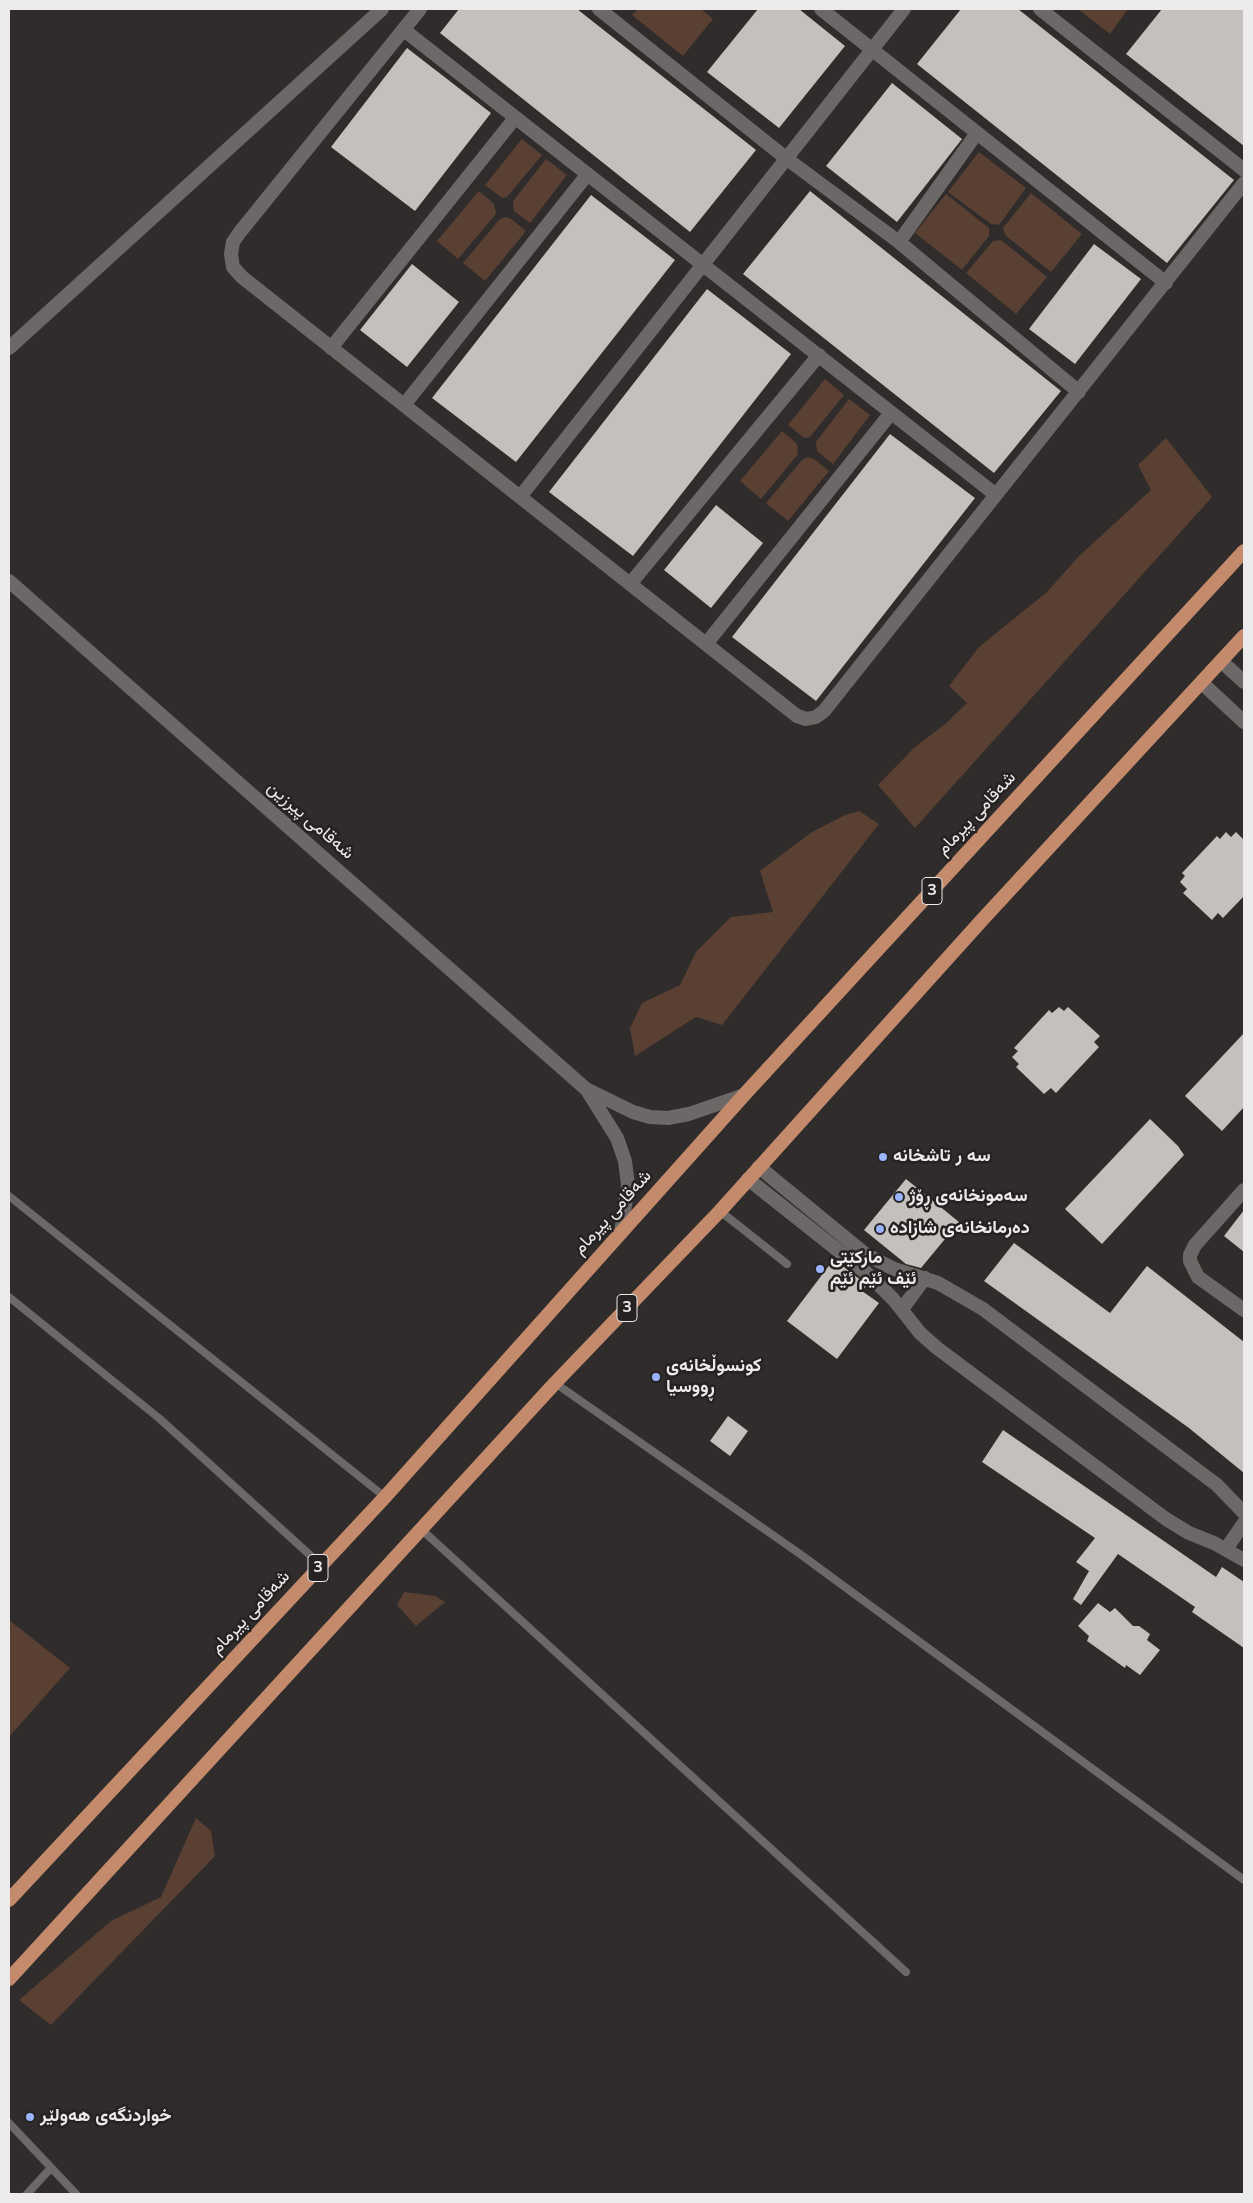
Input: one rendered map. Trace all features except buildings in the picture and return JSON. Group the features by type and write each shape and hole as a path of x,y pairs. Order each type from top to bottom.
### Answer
{"highway":[{"name":"شەقامی پیرمام","path":"9,1900 385,1497 744,1095 1244,550"},
{"name":"3","path":"9,1980 555,1383 720,1211 982,920 1244,636"}],"street":[{"path":"9,348 382,9"},
{"path":"420,9 233,242 233,266 242,277 331,348 797,716 806,719 816,717 824,711 1244,183"},
{"path":"600,9 788,159 899,242 1079,392"},
{"path":"821,9 1166,283"},
{"path":"520,497 788,159 904,9"},
{"path":"1040,9 1244,170"},
{"path":"404,30 996,496"},
{"path":"331,348 515,118"},
{"path":"899,242 977,133"},
{"path":"404,405 588,175"},
{"path":"630,584 819,355"},
{"path":"706,644 891,412"},
{"name":"شەقامی پیرزین","path":"9,581 586,1090"},
{"path":"1222,661 1244,682"},
{"path":"1202,683 1244,722"},
{"path":"586,1090 633,1112 668,1118 688,1114 744,1095"},
{"path":"586,1090 617,1138 625,1161 628,1185 621,1233"},
{"path":"759,1167 854,1245 878,1261 894,1269 925,1278 967,1298 983,1309 1217,1485 1244,1513"},
{"path":"748,1179 869,1275 902,1309 920,1333 937,1348 1166,1519 1189,1533 1226,1549 1244,1560"},
{"path":"1244,1190 1195,1245 1190,1255 1190,1261 1198,1276 1244,1310"},
{"path":"869,1275 878,1261"},
{"path":"902,1309 925,1278"},
{"path":"1226,1549 1244,1523"}],"lane":[{"path":"9,1196 385,1497"},
{"path":"720,1211 787,1264"},
{"path":"9,1297 160,1419 321,1564"},
{"path":"555,1383 800,1554 1244,1880"},
{"path":"421,1529 607,1701 906,1972"},
{"path":"9,2123 50,2169 76,2194"},
{"path":"27,2194 50,2169"}],"shaded area":[{"path":"638,9 701,9 713,19 683,56 632,15"},
{"path":"1078,9 1128,9 1110,34"},
{"path":"522,139 542,155 507,197 502,198 485,185"},
{"path":"979,152 1026,188 999,225 991,224 948,192"},
{"path":"546,159 567,175 530,223 514,211 513,201"},
{"path":"479,191 494,204 496,214 458,259 437,241"},
{"path":"1031,193 1082,234 1051,272 1005,235 1003,228"},
{"path":"946,194 989,228 989,236 962,270 915,233"},
{"path":"506,217 526,231 485,281 463,263 500,219"},
{"path":"1001,240 1047,277 1016,314 966,273 993,241"},
{"path":"825,379 844,395 810,437 804,438 788,425"},
{"path":"849,399 870,415 833,464 817,451 816,442"},
{"path":"782,431 797,444 798,454 761,499 740,481"},
{"path":"1166,438 1212,497 915,828 878,785 915,747 944,725 967,703 949,686 979,647 1047,592 1079,556 1151,490 1138,465"},
{"path":"809,457 829,471 788,521 766,503 803,459"},
{"path":"859,811 879,824 722,1025 696,1017 635,1056 630,1028 642,1003 680,985 696,952 731,917 773,912 760,871 812,832 845,815"},
{"path":"404,1592 435,1596 445,1602 416,1626 397,1605"},
{"path":"9,1620 70,1668 9,1737"},
{"path":"196,1818 211,1831 215,1856 51,2025 19,2000 111,1921 161,1897"}],"place":[{"name":"سه ر تاشخانه","path":"883,1157"},
{"name":"سەمونخانەی ڕۆژ","path":"899,1197"},
{"name":"دەرمانخانەی شازادە","path":"880,1229"},
{"name":"مارکێتی ئێف ئێم ئێم","path":"820,1269"},
{"name":"کونسوڵخانەی ڕووسیا","path":"656,1377"},
{"name":"خواردنگەی هەولێر","path":"30,2117"}]}
